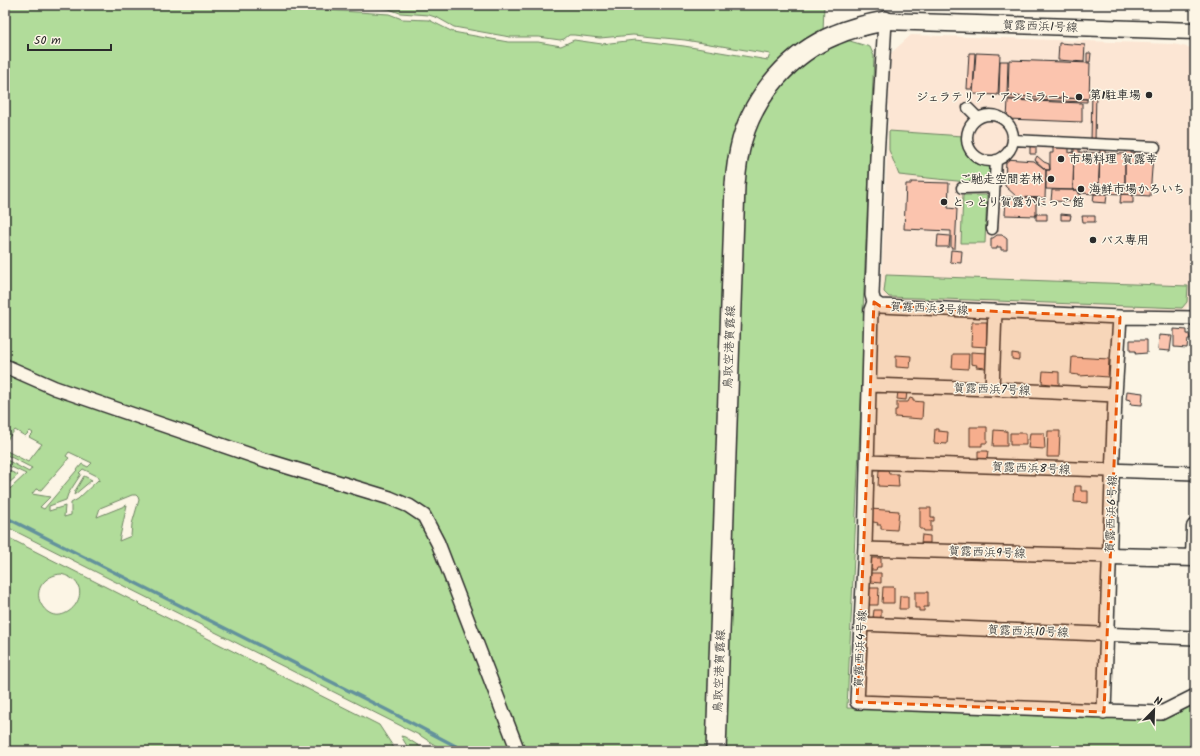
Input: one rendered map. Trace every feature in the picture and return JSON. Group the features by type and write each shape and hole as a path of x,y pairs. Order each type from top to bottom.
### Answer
{"main road":[{"name":"鳥取空港賀露線","path":"716,751 734,193 738,155 753,111 772,83 795,60 834,35 849,29 885,21"}],"street":[{"name":"賀露西浜1号線","path":"885,21 1195,31"},
{"name":"賀露西浜3号線","path":"885,21 876,172 872,295 874,302 880,306 1120,317 1195,318"},
{"path":"968,108 978,118"},
{"path":"990,115 997,116 1004,120 1009,126 1013,140 1011,148 1006,154 996,160 985,161 978,158 969,147 967,132 970,126 978,118 990,115"},
{"path":"1013,140 1156,146"},
{"path":"992,229 996,160"},
{"path":"962,188 994,187"},
{"name":"賀露西浜4号線","path":"874,302 871,310 865,549 857,702 1161,713 1195,696"},
{"path":"992,389 996,311"},
{"name":"賀露西浜6号線","path":"1104,712 1115,395 1120,317"},
{"path":"5,366 55,388 265,460 390,498 409,506 424,516 438,543 518,751"},
{"name":"賀露西浜7号線","path":"869,385 1115,395"},
{"name":"賀露西浜8号線","path":"867,462 1113,471 1195,472"},
{"path":"1110,556 1194,558 1195,527"},
{"name":"賀露西浜9号線","path":"865,549 1110,556"},
{"name":"賀露西浜10号線","path":"861,624 1195,638"}],"highlighted area":[{"path":"874,302 880,306 1120,317 1104,712 857,702"}],"shaded area":[{"path":"911,35 1173,44 1192,48 1195,52 1195,193 1190,305 1184,311 886,300 881,294 891,53"}],"green space":[{"path":"5,5 292,5 325,10 389,14 402,19 429,20 453,32 508,42 538,42 561,46 574,40 602,44 635,40 684,46 768,60 770,54 685,40 633,35 600,38 569,35 560,40 539,37 510,37 454,27 429,15 400,13 389,9 325,5 824,5 823,33 870,47 874,56 863,312 865,319 847,708 1158,719 1176,713 1195,703 1195,751 523,751 426,515 128,406 51,383 5,361"},
{"path":"889,131 963,136 968,152 971,156 985,163 991,164 991,180 986,184 899,175 889,150"},
{"path":"963,195 987,195 985,243 961,243"},
{"path":"886,275 1188,286 1187,302 1182,308 889,297 884,292"},
{"path":"5,371 123,414 406,510 419,519 429,534 513,751 441,751 438,747 421,736 5,526 5,490 11,488 26,474 5,464 5,459 29,472 32,468 5,454 5,450 28,462 42,444 29,437 33,433 30,431 25,436 15,430 5,442","holes":["69,452 92,463 88,467 82,464 44,509 40,507 50,497 32,494 36,489 41,490 69,458 66,456","83,469 99,477 99,481 98,480 78,499 71,503 71,515 64,517 65,506 49,511 49,506 66,500 68,494 81,474 79,473","132,495 136,495 139,500 132,524 131,536 119,541 127,505 97,517 100,508"]},
{"path":"5,469 18,475 7,485 5,484 5,480 8,481 10,474 6,473 5,475"},
{"path":"84,476 92,480 74,495 75,491"},
{"path":"5,536 379,725 396,751 5,751","holes":["61,574 74,580 79,588 79,597 75,606 67,612 58,615 49,613 41,604 39,598 42,584 50,577"]},
{"path":"401,736 405,737 427,751 410,751"}],"building":[{"path":"1059,43 1085,45 1084,62 1058,60"},
{"path":"969,53 975,53 973,89 967,89"},
{"path":"976,53 1000,54 998,95 973,94"},
{"path":"1087,53 1091,53 1090,62 1087,62"},
{"path":"1009,60 1090,63 1089,99 1008,96"},
{"path":"1000,61 1008,61 1007,95 999,95"},
{"path":"1092,91 1096,91 1095,142 1091,142"},
{"path":"1008,96 1087,99 1087,102 1008,99"},
{"path":"1008,100 1082,103 1082,122 1007,119"},
{"path":"1030,146 1036,146 1036,154 1030,154"},
{"path":"1053,147 1069,147 1069,153 1074,152 1073,190 1046,189 1046,170 1050,170 1050,153 1053,153"},
{"path":"1074,148 1079,148 1079,152 1100,153 1097,194 1079,193 1079,190 1073,190"},
{"path":"1100,148 1105,148 1105,153 1125,154 1125,191 1122,191 1122,194 1098,193"},
{"path":"1125,149 1131,149 1131,153 1135,153 1135,151 1151,151 1151,154 1153,155 1150,196 1122,194 1122,191 1125,191"},
{"path":"1037,156 1049,164 1050,170 1046,170 1035,160"},
{"path":"1006,159 1034,161 1046,170 1045,198 1017,197 1005,186"},
{"path":"911,182 949,183 948,208 957,209 955,248 951,248 951,231 904,229 906,184 911,184"},
{"path":"1052,190 1078,190 1078,194 1081,194 1081,202 1051,201"},
{"path":"1094,194 1107,194 1106,203 1093,202"},
{"path":"1121,194 1133,195 1133,203 1120,203"},
{"path":"1006,197 1036,198 1036,216 1005,215"},
{"path":"1037,198 1044,199 1044,204 1037,204"},
{"path":"1036,214 1047,214 1047,220 1036,220"},
{"path":"1061,214 1071,215 1070,220 1061,220"},
{"path":"1082,216 1095,216 1095,222 1083,222"},
{"path":"938,235 950,236 949,247 937,247"},
{"path":"997,235 1002,235 1007,239 1007,250 1001,250 1001,247 991,249 991,238"},
{"path":"951,250 962,251 961,263 950,262"},
{"path":"972,322 987,322 987,347 971,346"},
{"path":"1174,329 1187,330 1187,334 1189,334 1190,339 1188,339 1187,348 1174,347"},
{"path":"1159,335 1172,336 1170,351 1158,350"},
{"path":"1130,340 1147,340 1147,353 1135,354 1136,351 1130,351"},
{"path":"971,352 987,353 986,368 976,367 977,365 971,364"},
{"path":"1012,353 1019,354 1019,360 1012,359"},
{"path":"953,354 969,354 968,369 952,368"},
{"path":"896,355 911,356 910,368 896,367"},
{"path":"1072,357 1109,359 1108,377 1095,375 1079,376 1071,374"},
{"path":"1043,371 1059,372 1059,385 1042,383"},
{"path":"1127,391 1143,393 1142,405 1130,404 1131,400 1126,399"},
{"path":"898,392 907,392 906,400 897,399"},
{"path":"910,398 913,399 913,401 923,402 922,419 895,417 897,402 908,402"},
{"path":"970,427 987,427 987,443 982,443 982,446 970,446"},
{"path":"935,429 938,429 938,431 948,432 947,444 934,443"},
{"path":"994,430 1007,431 1007,446 993,446"},
{"path":"1048,431 1060,431 1059,457 1047,457"},
{"path":"1010,433 1026,433 1026,445 1010,445"},
{"path":"1030,433 1044,433 1045,449 1028,448"},
{"path":"978,451 988,451 987,459 978,459"},
{"path":"879,470 888,470 889,474 898,474 899,487 878,486"},
{"path":"1075,486 1081,486 1081,491 1088,491 1088,503 1074,502"},
{"path":"920,508 931,508 931,517 934,517 934,521 931,521 931,531 924,531 923,529 920,529"},
{"path":"870,509 899,511 897,530 881,529 881,525 877,525 878,523 869,521"},
{"path":"922,535 930,536 930,543 921,543"},
{"path":"870,558 881,558 881,567 877,567 876,570 869,570"},
{"path":"870,573 881,573 881,583 870,582"},
{"path":"883,587 894,587 894,603 882,603"},
{"path":"869,588 879,588 878,605 866,605"},
{"path":"915,592 928,592 928,607 924,607 924,611 919,611 919,608 915,608"},
{"path":"900,596 908,596 908,609 899,609"},
{"path":"874,610 881,610 881,619 873,618"}],"waterway":[{"path":"5,517 465,751"}],"place":[{"name":"第1駐車場","path":"1149,95"},
{"name":"ジェラテリア・アンミラート","path":"1079,97"},
{"name":"市場料理 賀露幸","path":"1061,159"},
{"name":"ご馳走空間若林","path":"1051,179"},
{"name":"海鮮市場かろいち","path":"1081,189"},
{"name":"とっとり賀露かにっこ館","path":"944,202"},
{"name":"バス専用","path":"1093,240"}]}
